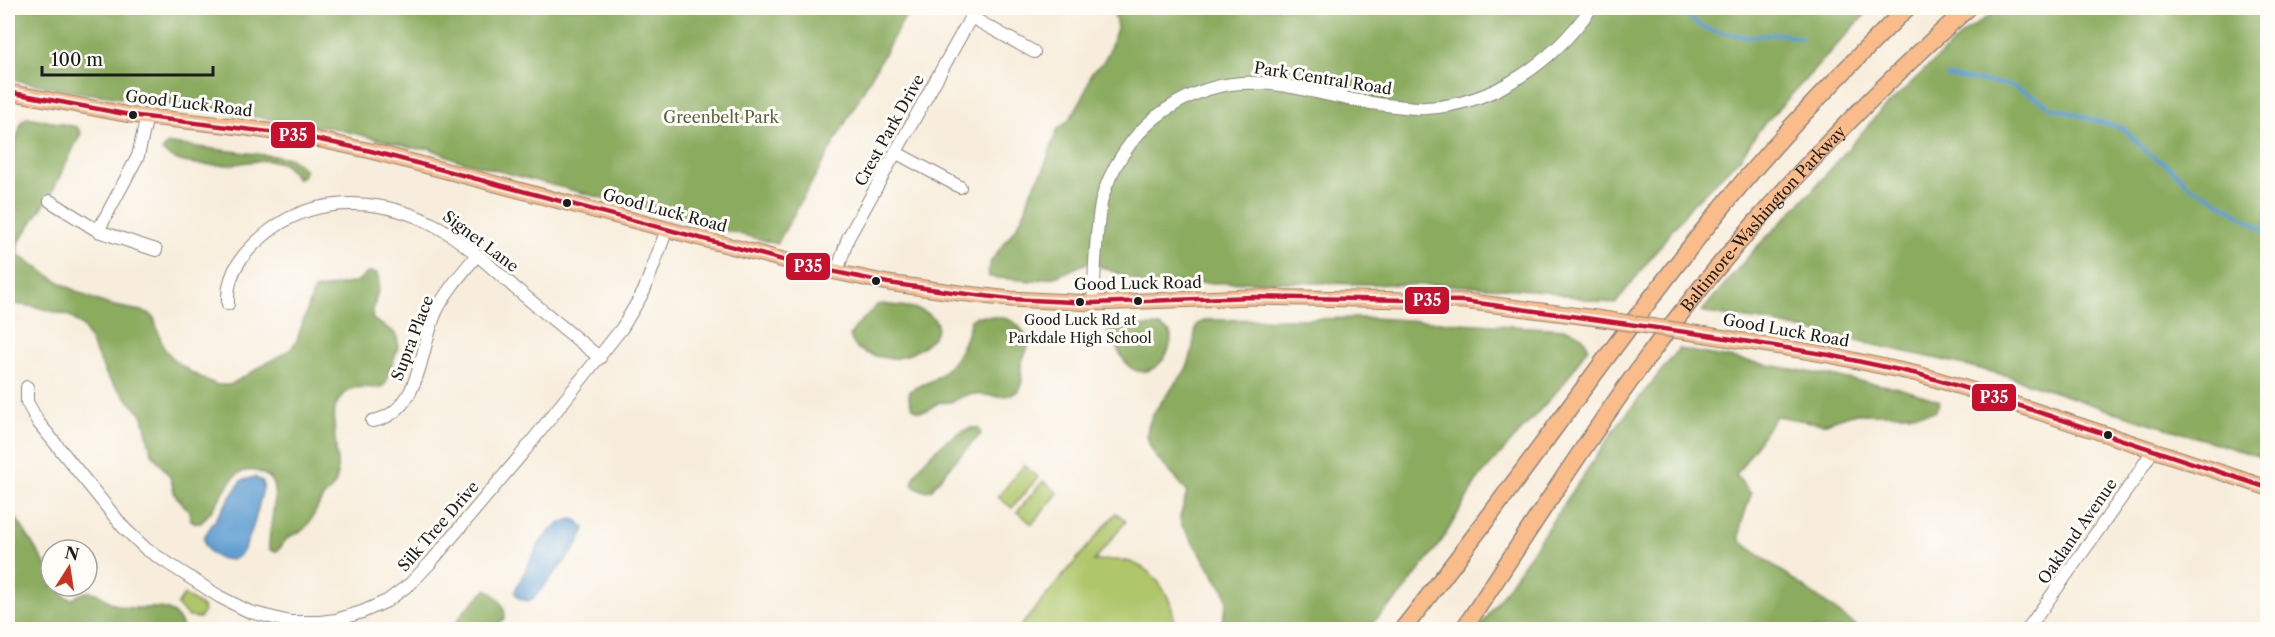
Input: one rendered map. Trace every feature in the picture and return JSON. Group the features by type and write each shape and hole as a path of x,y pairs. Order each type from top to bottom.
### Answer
{"highway":[{"path":"1402,630 1493,513 1615,345 1712,219 1780,138 1907,8"},
{"name":"Baltimore-Washington Parkway","path":"1463,630 1639,369 1701,289 1810,163 1884,86 1968,8"}],"main road":[{"name":"Good Luck Road","path":"8,92 130,115 232,126 336,144 749,252 888,283 1010,299 1093,303 1252,297 1464,301 1707,334 1829,355 1918,375 1978,392 2268,488"}],"street":[{"name":"Park Central Road","path":"1093,303 1102,200 1108,182 1144,126 1177,101 1209,88 1236,82 1270,83 1378,105 1426,108 1460,103 1486,95 1523,76 1540,64 1579,25 1591,8"},
{"path":"974,12 1034,52"},
{"name":"Crest Park Drive","path":"837,272 848,238 974,12"},
{"path":"98,231 138,156 147,116"},
{"path":"895,152 960,188"},
{"path":"50,201 98,231 156,250"},
{"name":"Signet Lane","path":"228,304 232,272 248,249 274,228 304,212 326,207 360,204 377,206 412,215 441,229 477,255 600,358"},
{"name":"Silk Tree Drive","path":"27,387 27,402 38,422 124,528 146,549 220,597 250,612 275,620 320,622 350,616 375,608 411,583 600,358 645,291 667,229"},
{"name":"Supra Place","path":"372,421 389,417 406,398 416,377 436,312 452,285 477,255"},
{"name":"Oakland Avenue","path":"2027,630 2153,450"}],"green space":[{"name":"Greenbelt Park","path":"8,8 910,8 777,244 457,160 429,148 418,149 328,127 70,91 8,79"},
{"path":"1108,8 1871,8 1759,130 1741,157 1691,206 1616,303 1545,291 1470,286 1269,282 1144,284 1089,262 1055,277 1031,281 989,277 991,261 1018,225 1031,191 1043,171 1057,130 1070,119 1085,93 1092,72 1103,62 1109,51 1117,28 1115,16"},
{"path":"2001,8 2267,8 2267,459 2111,411 2008,376 1770,322 1702,311 1753,251 1809,194 1878,114 1965,32"},
{"path":"28,117 77,127 81,133 51,194 17,245 19,255 84,295 107,304 149,313 154,318 163,347 174,360 194,374 217,385 230,385 291,349 297,340 314,290 356,282 369,272 377,273 379,284 372,318 392,331 398,342 387,381 380,387 354,388 341,397 334,414 337,469 335,484 322,499 306,527 289,537 277,551 269,549 275,495 269,478 259,472 244,471 239,474 229,483 201,523 195,523 190,519 189,511 175,495 170,477 151,452 143,416 108,378 84,328 70,316 37,307 8,303 10,216 7,178 22,121"},
{"path":"166,145 291,158 305,170 304,175 298,179 286,166 274,161 225,165 200,165 184,162 162,151"},
{"path":"877,305 920,310 931,316 937,323 932,338 916,351 897,358 879,357 859,349 850,336 852,331"},
{"path":"977,316 1009,320 1019,326 1025,335 1028,345 1021,364 1022,381 1019,390 1006,396 971,394 953,401 940,402 925,411 913,408 910,391 936,378 951,365 965,339 971,320"},
{"path":"1372,318 1566,329 1580,335 1588,347 1565,382 1478,479 1443,539 1399,597 1366,629 1220,629 1227,602 1225,592 1181,524 1180,517 1187,492 1155,455 1148,440 1147,431 1154,413 1189,364 1197,324 1207,320"},
{"path":"1159,326 1170,332 1169,348 1160,363 1146,371 1139,371 1128,366 1107,333 1116,327"},
{"path":"1679,349 1899,388 1940,401 1935,412 1852,414 1823,424 1776,416 1736,475 1751,494 1741,525 1740,541 1861,629 1479,629 1619,423"},
{"path":"971,428 978,428 981,434 931,490 924,491 912,485 920,468 935,450 954,436"},
{"path":"1024,465 1038,477 1012,508 998,497"},
{"path":"1043,481 1058,493 1032,524 1017,512"},
{"path":"8,505 39,554 39,598 99,598 99,594 115,605 123,607 166,609 179,619 184,629 8,629"},
{"path":"1116,513 1126,521 1094,561 1127,561 1147,571 1155,578 1168,597 1172,607 1174,629 1018,629"},
{"path":"487,589 500,602 505,618 490,629 452,629 464,611"},
{"path":"184,595 203,607 204,611 200,618 189,617 177,605"}],"water":[{"path":"254,477 263,482 263,488 247,544 238,556 232,559 219,558 208,550 204,537 241,481"},
{"path":"572,519 578,521 585,529 575,549 534,598 528,601 520,599 515,593 516,588 538,547 553,529 562,522"}],"waterway":[{"path":"1678,8 1699,25 1712,31 1747,37 1780,34 1802,39"},
{"path":"1947,76 2008,85 2028,93 2051,107 2124,129 2151,156 2166,164 2191,187 2268,233"}],"transit line":[{"name":"P35","path":"8,92 130,115 302,136 371,151 802,265 888,283 1010,299 1093,303 1252,297 1464,301 1707,335 1829,355 1918,374 1978,392 2268,488"}],"place":[{"name":"Good Luck Rd at Parkdale High School","path":"1080,302"}]}
